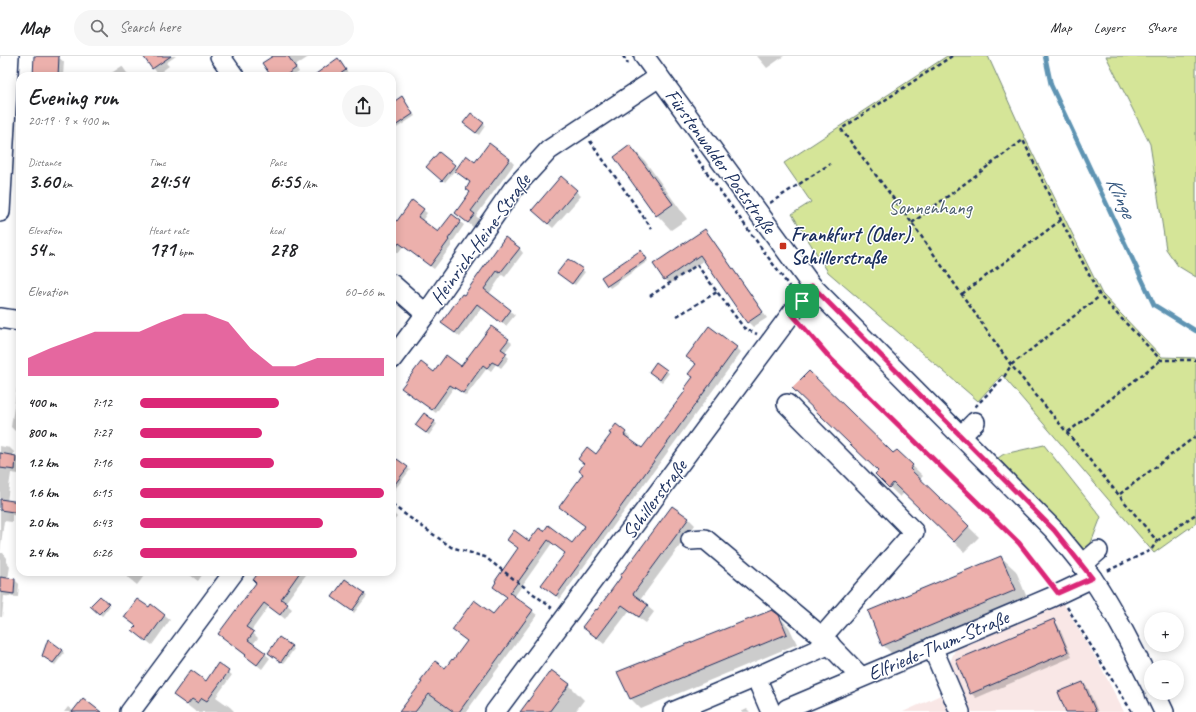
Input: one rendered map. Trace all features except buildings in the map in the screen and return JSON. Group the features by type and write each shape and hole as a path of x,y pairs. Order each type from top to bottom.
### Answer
{"street":[{"path":"0,212 9,56"},
{"path":"220,56 231,72"},
{"name":"Fürstenwalder Poststraße","path":"644,56 652,82 802,300 969,429 1087,571 1119,622 1144,672"},
{"name":"Heinrich-Heine-Straße","path":"396,354 426,314 513,189 549,150 652,82"},
{"path":"396,288 426,314"},
{"name":"Schillerstraße","path":"495,712 802,300"},
{"path":"0,318 16,320"},
{"path":"673,712 756,677 826,640 914,532 787,404"},
{"path":"691,540 705,539 826,640 861,677"},
{"name":"Elfriede-Thum-Straße","path":"785,712 787,709 1058,593 1087,571 1098,551"},
{"path":"130,712 231,576"},
{"path":"932,647 960,712"},
{"path":"756,677 771,712"},
{"path":"1158,700 1164,712"}],"path":[{"path":"623,56 652,82"},
{"path":"952,56 841,129 912,224 1011,365 1120,494 1157,541"},
{"path":"581,129 652,229"},
{"path":"912,224 1024,140 1061,220 1100,296 1161,360"},
{"path":"689,148 790,289 802,300 831,359 1019,543 1058,593 1132,712"},
{"path":"774,200 830,164"},
{"path":"962,294 1061,220"},
{"path":"650,296 697,265 744,328 772,340"},
{"path":"677,316 717,292"},
{"path":"969,429 970,412 1004,377 1011,365 1100,296"},
{"path":"1068,432 1161,360 1196,360"},
{"path":"1120,494 1196,436"},
{"path":"396,508 451,547 486,557 565,618"},
{"path":"1087,571 1151,550 1157,541 1196,514"}],"shaded area":[{"path":"1063,603 1100,665 1124,712 972,712 950,662 955,650"},
{"path":"945,693 953,712 903,712"}],"green space":[{"name":"Sonnenhang","path":"947,56 988,56 1025,138 1102,294 1162,357 1196,358 1196,523 1154,553 1002,375 978,401 828,272 792,214 811,202 784,163"},
{"path":"1106,56 1196,56 1196,277 1178,266 1166,249 1150,144"},
{"path":"1044,445 1101,517 1091,543 1084,549 998,458 1004,454"}],"waterway":[{"name":"Klinge","path":"1045,56 1051,85 1154,305 1196,331"}],"place":[{"name":"Frankfurt (Oder), Schillerstraße","path":"783,246"}],"route":[{"path":"812,286 1054,530 1092,578 1058,593 1019,543 831,359 792,314 802,301 812,286"}]}
